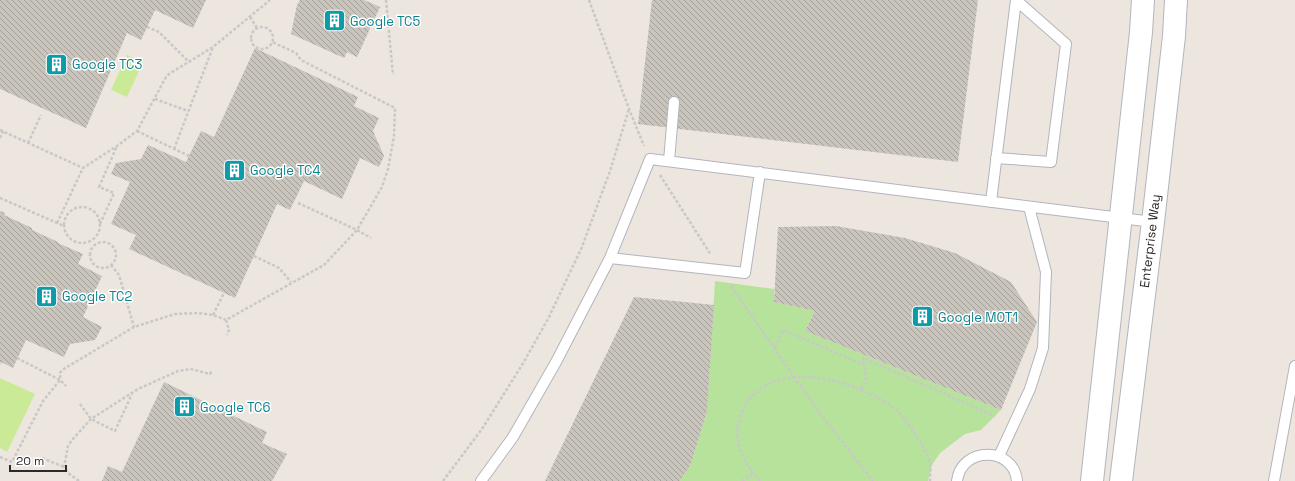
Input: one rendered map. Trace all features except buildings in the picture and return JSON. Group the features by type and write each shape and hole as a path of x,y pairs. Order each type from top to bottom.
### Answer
{"street":[{"path":"1092,481 1143,0"},
{"name":"Enterprise Way","path":"1121,481 1153,222 1174,36 1176,0"}],"lane":[{"path":"991,202 996,158 1016,0 1066,44 1051,162 996,158"},
{"path":"669,161 674,102"},
{"path":"481,481 513,438 556,362 610,258 650,159 1153,222"},
{"path":"610,258 720,269 745,273 760,172"},
{"path":"999,456 1030,389 1043,348 1046,272 1029,207"},
{"path":"1274,481 1295,366"},
{"path":"957,481 962,466 970,459 980,455 989,454 999,456 1007,461 1013,469 1017,481"}],"path":[{"path":"57,223 82,168 117,146 137,131 166,77 213,47 270,0"},
{"path":"386,0 393,75"},
{"path":"589,0 629,109 650,159 720,269 774,348 820,414 873,481"},
{"path":"250,17 257,28"},
{"path":"147,27 159,32 189,62"},
{"path":"264,27 271,31 273,35 270,45 263,49 259,49 253,44 251,37 254,30 257,28 264,27"},
{"path":"226,320 291,282 324,265 335,255 357,230 382,187 388,170 394,136 395,108 301,60 296,53 272,42"},
{"path":"174,149 213,47"},
{"path":"155,98 188,111"},
{"path":"443,481 482,428 522,365 548,319 582,247 610,170 629,109"},
{"path":"28,143 41,115"},
{"path":"0,138 2,130 82,168"},
{"path":"137,131 189,156"},
{"path":"100,224 94,212 88,208 81,208 74,209 68,213 64,226 65,232 69,238 75,242 88,242 94,239 114,193 99,187 117,146"},
{"path":"0,198 64,226"},
{"path":"298,203 371,238"},
{"path":"94,239 97,244"},
{"path":"105,242 113,246 116,258 111,265 108,267 100,267 93,262 91,254 92,250 97,244 105,242"},
{"path":"254,256 279,268 291,282"},
{"path":"111,265 119,275 134,327"},
{"path":"213,315 224,293"},
{"path":"0,457 12,462 42,400 60,380 60,373 62,370 134,327 175,314 192,313 213,315 226,320 229,328 227,335"},
{"path":"774,348 783,330 864,366"},
{"path":"17,358 60,380 66,386"},
{"path":"862,389 866,379 863,358 995,416"},
{"path":"64,467 68,446 91,419 132,393 178,371 191,369 210,374 212,370"},
{"path":"760,481 753,473 743,455 738,440 738,426 741,413 748,400 758,390 772,382 795,377 826,379 847,384 862,389 897,410 928,455 930,463 930,481"},
{"path":"80,404 91,419 115,431 132,393"},
{"path":"42,458 64,467 68,473 79,481"},
{"path":"742,481 753,473"}],"green space":[{"path":"127,55 143,62 127,97 111,90"},
{"path":"715,281 774,289 774,302 815,311 805,331 1001,410 981,430 965,434 940,453 932,465 928,481 680,481 691,464 707,411"},
{"path":"0,378 35,394 7,452 0,448"}],"place":[{"name":"Google TC5","path":"334,21"},
{"name":"Google TC3","path":"57,64"},
{"name":"Google TC4","path":"234,170"},
{"name":"Google TC2","path":"46,296"},
{"name":"Google MOT1","path":"923,317"},
{"name":"Google TC6","path":"184,407"}]}
